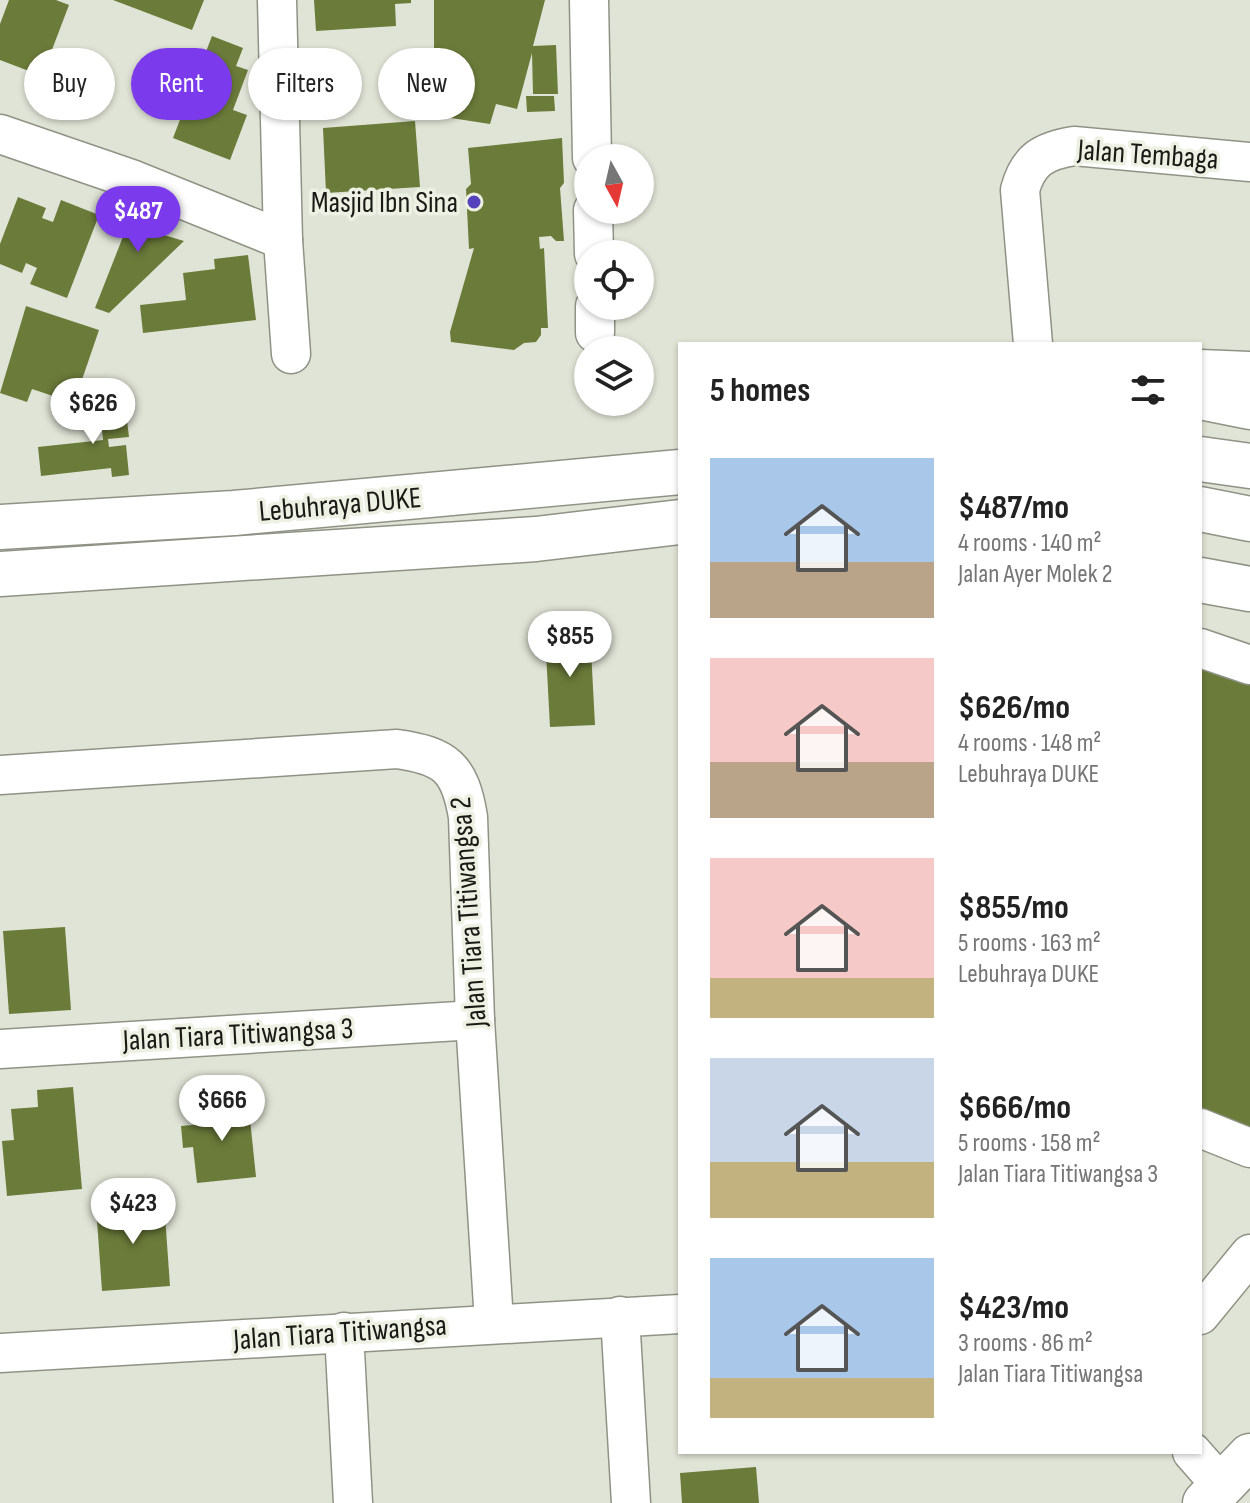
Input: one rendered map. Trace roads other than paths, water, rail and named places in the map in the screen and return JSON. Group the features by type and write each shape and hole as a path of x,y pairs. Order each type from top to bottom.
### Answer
{"highway":[{"path":"1202,459 1250,466"},
{"name":"Lebuhraya DUKE","path":"0,527 234,513 678,472"},
{"path":"1202,509 1250,519"},
{"name":"Lebuhraya DUKE","path":"0,574 536,539 678,522"},
{"path":"536,539 678,540"},
{"path":"1202,561 1250,567"},
{"path":"1202,580 1250,589"}],"street":[{"path":"277,0 283,240 291,354"},
{"path":"589,0 592,144"},
{"path":"0,134 134,180 283,240"},
{"name":"Jalan Tembaga","path":"1033,342 1020,190 1026,170 1037,160 1054,149 1074,146 1250,162"},
{"path":"1214,395 1250,371"},
{"path":"1202,601 1250,609"},
{"path":"1202,649 1250,665"},
{"name":"Jalan Tiara Titiwangsa 2","path":"0,775 397,749 429,753 450,767 463,790 466,803 475,1020 494,1322"},
{"name":"Jalan Tiara Titiwangsa 3","path":"0,1049 475,1020"},
{"path":"1202,1129 1250,1148"},
{"path":"1202,1313 1250,1254"},
{"name":"Jalan Tiara Titiwangsa","path":"0,1353 494,1322 678,1314"},
{"path":"620,1316 631,1503"},
{"path":"344,1332 353,1503"},
{"path":"1194,1454 1225,1481"}],"place":[{"name":"Masjid Ibn Sina","path":"474,202"}]}
